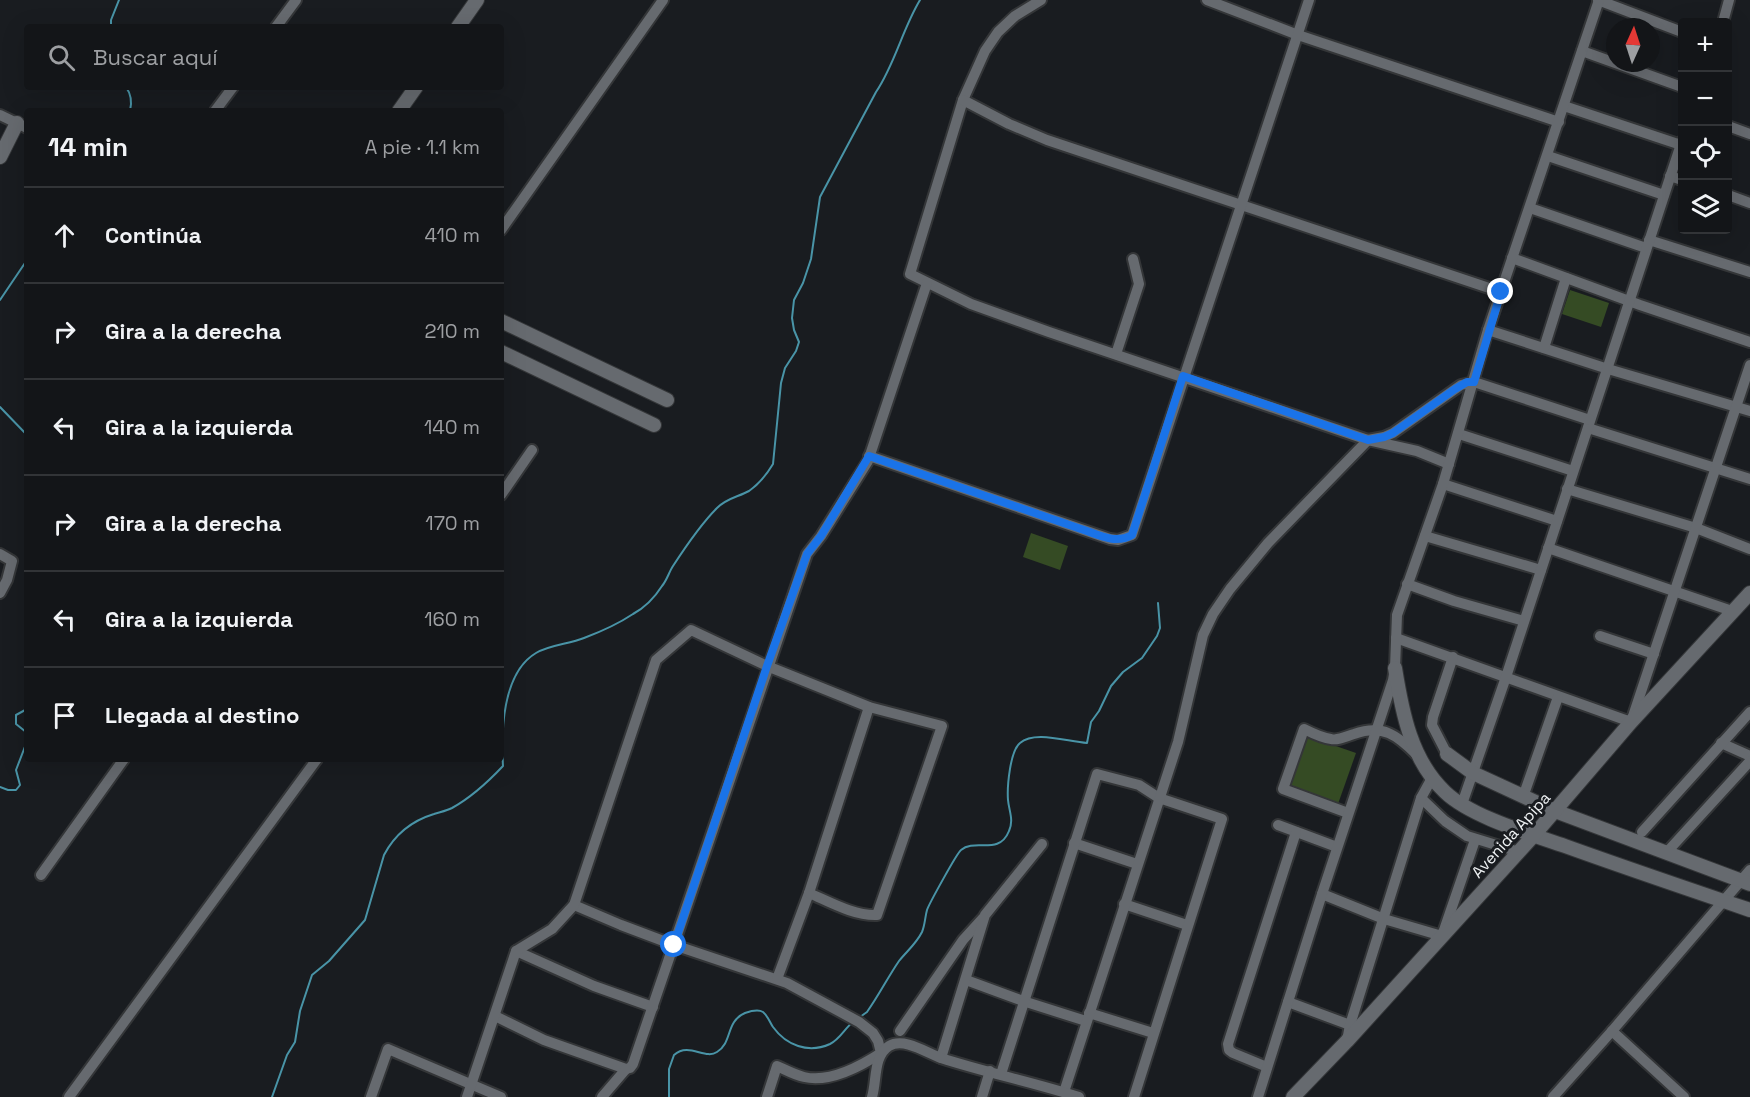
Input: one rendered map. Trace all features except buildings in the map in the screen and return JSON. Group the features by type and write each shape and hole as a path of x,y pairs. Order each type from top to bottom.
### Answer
{"street":[{"path":"278,24 296,0"},
{"path":"460,24 477,0"},
{"path":"504,226 663,0"},
{"path":"1041,0 1015,16 998,32 985,51 963,100 910,274 971,304 1368,440 1417,451 1449,464"},
{"path":"1207,0 1298,34 1559,122"},
{"path":"869,456 1093,533 1118,540 1132,535 1309,0"},
{"path":"1258,1097 1348,813 1389,695 1395,668 1397,615 1443,484 1488,330 1548,156 1598,0 1678,30"},
{"path":"1724,18 1729,0"},
{"path":"1582,51 1678,85"},
{"path":"217,108 231,90"},
{"path":"401,108 414,90"},
{"path":"963,100 1009,124 1047,140 1501,292"},
{"path":"1564,106 1678,142"},
{"path":"0,115 22,126 0,157"},
{"path":"1732,127 1750,134"},
{"path":"1462,804 1678,154"},
{"path":"1548,156 1664,195"},
{"path":"1670,176 1678,178"},
{"path":"1732,196 1750,203"},
{"path":"1530,208 1750,272"},
{"path":"1512,258 1750,342"},
{"path":"1116,354 1139,284 1133,259"},
{"path":"1544,348 1566,278"},
{"path":"602,1097 633,1064 807,554 821,536 869,456 927,283"},
{"path":"504,322 667,400"},
{"path":"1488,330 1608,369 1750,411"},
{"path":"504,352 654,425"},
{"path":"1396,638 1630,722 1750,365"},
{"path":"1064,1092 1178,742 1203,635 1213,614 1230,589 1268,543 1368,440 1393,433 1455,389 1467,382 1474,382 1589,424 1750,478"},
{"path":"1459,434 1573,471"},
{"path":"504,491 532,450"},
{"path":"1443,484 1557,521"},
{"path":"1567,489 1696,528 1750,549"},
{"path":"1425,536 1541,570"},
{"path":"1548,548 1732,611"},
{"path":"0,554 12,561 0,594"},
{"path":"1407,584 1454,601 1524,621"},
{"name":"Avenida Apipa","path":"1293,1097 1534,836 1630,722 1750,593"},
{"path":"467,1097 516,951 552,929 574,905 656,660 691,630 767,666 869,707 942,726 878,915 853,911 809,893"},
{"path":"1600,636 1654,654"},
{"path":"1453,657 1432,725 1447,754 1473,773 1555,812 1747,878 1722,902 1612,1032 1553,1097"},
{"path":"1395,668 1403,714 1411,740 1432,778 1446,794 1479,814 1534,836 1748,911"},
{"path":"1523,797 1558,696"},
{"path":"777,979 809,893 869,707"},
{"path":"1642,832 1750,712"},
{"path":"1348,813 1283,789 1304,729 1330,740 1376,729 1399,737 1421,759"},
{"path":"1722,743 1750,756"},
{"path":"1667,852 1750,761"},
{"path":"40,875 122,762"},
{"path":"69,1097 315,762"},
{"path":"982,1097 995,1073 1023,1001 1097,774 1139,784 1159,798 1222,819 1134,1097"},
{"path":"1347,1041 1421,798 1432,778"},
{"path":"1421,798 1445,821 1475,840 1519,852"},
{"path":"1278,825 1337,847"},
{"path":"1267,1067 1233,1053 1229,1050 1228,1044 1296,832"},
{"path":"1322,894 1384,919 1442,936 1475,840"},
{"path":"1074,843 1137,864"},
{"path":"900,1032 963,940 1042,844"},
{"path":"1124,904 1187,925"},
{"path":"574,905 674,945 777,979 859,1022 878,1041 881,1053 873,1097"},
{"path":"941,1058 985,915"},
{"path":"516,951 594,986 653,1007"},
{"path":"966,980 1023,1001 1153,1033"},
{"path":"1288,1002 1350,1025"},
{"path":"495,1016 544,1040 626,1069"},
{"path":"1612,1032 1684,1097"},
{"path":"767,1097 777,1066 802,1077 841,1073 861,1066 890,1045 900,1044 1079,1097"},
{"path":"371,1097 388,1049 501,1097"}],"green space":[{"path":"1570,290 1609,303 1601,327 1562,314"},
{"path":"1031,533 1068,546 1060,570 1023,557"},
{"path":"1307,736 1356,753 1338,804 1289,786"}],"waterway":[{"path":"111,24 119,0"},
{"path":"504,721 510,689 516,674 525,662 541,650 596,633 641,609 659,590 683,551 717,508 753,488 773,464 781,383 785,368 799,342 792,318 794,300 803,283 811,259 820,197 883,81 920,0"},
{"path":"128,90 131,99 130,108"},
{"path":"0,300 24,264"},
{"path":"0,407 24,432"},
{"path":"860,1017 867,1012 899,961 920,936 927,910 961,850 973,845 993,845 1005,839 1011,819 1008,800 1009,778 1017,747 1026,739 1034,737 1087,743 1091,722 1111,686 1123,672 1142,658 1157,636 1160,628 1158,603"},
{"path":"24,711 16,715 16,724 24,730"},
{"path":"0,787 16,790 20,785 16,770 24,749"},
{"path":"272,1097 287,1055 295,1042 300,1011 312,975 329,961 365,920 388,847 411,825 450,809 466,799 485,784 503,766 503,762"},
{"path":"669,1097 669,1069 674,1055 685,1050 707,1054 717,1052 725,1043 734,1021 745,1013 757,1010 763,1012 784,1039 806,1048 830,1044 853,1022"}],"route":[{"path":"674,945 767,666 807,554 821,536 869,456 1110,539 1126,538 1132,535 1183,376 1368,440 1384,437 1461,385 1474,382 1501,292"}]}
